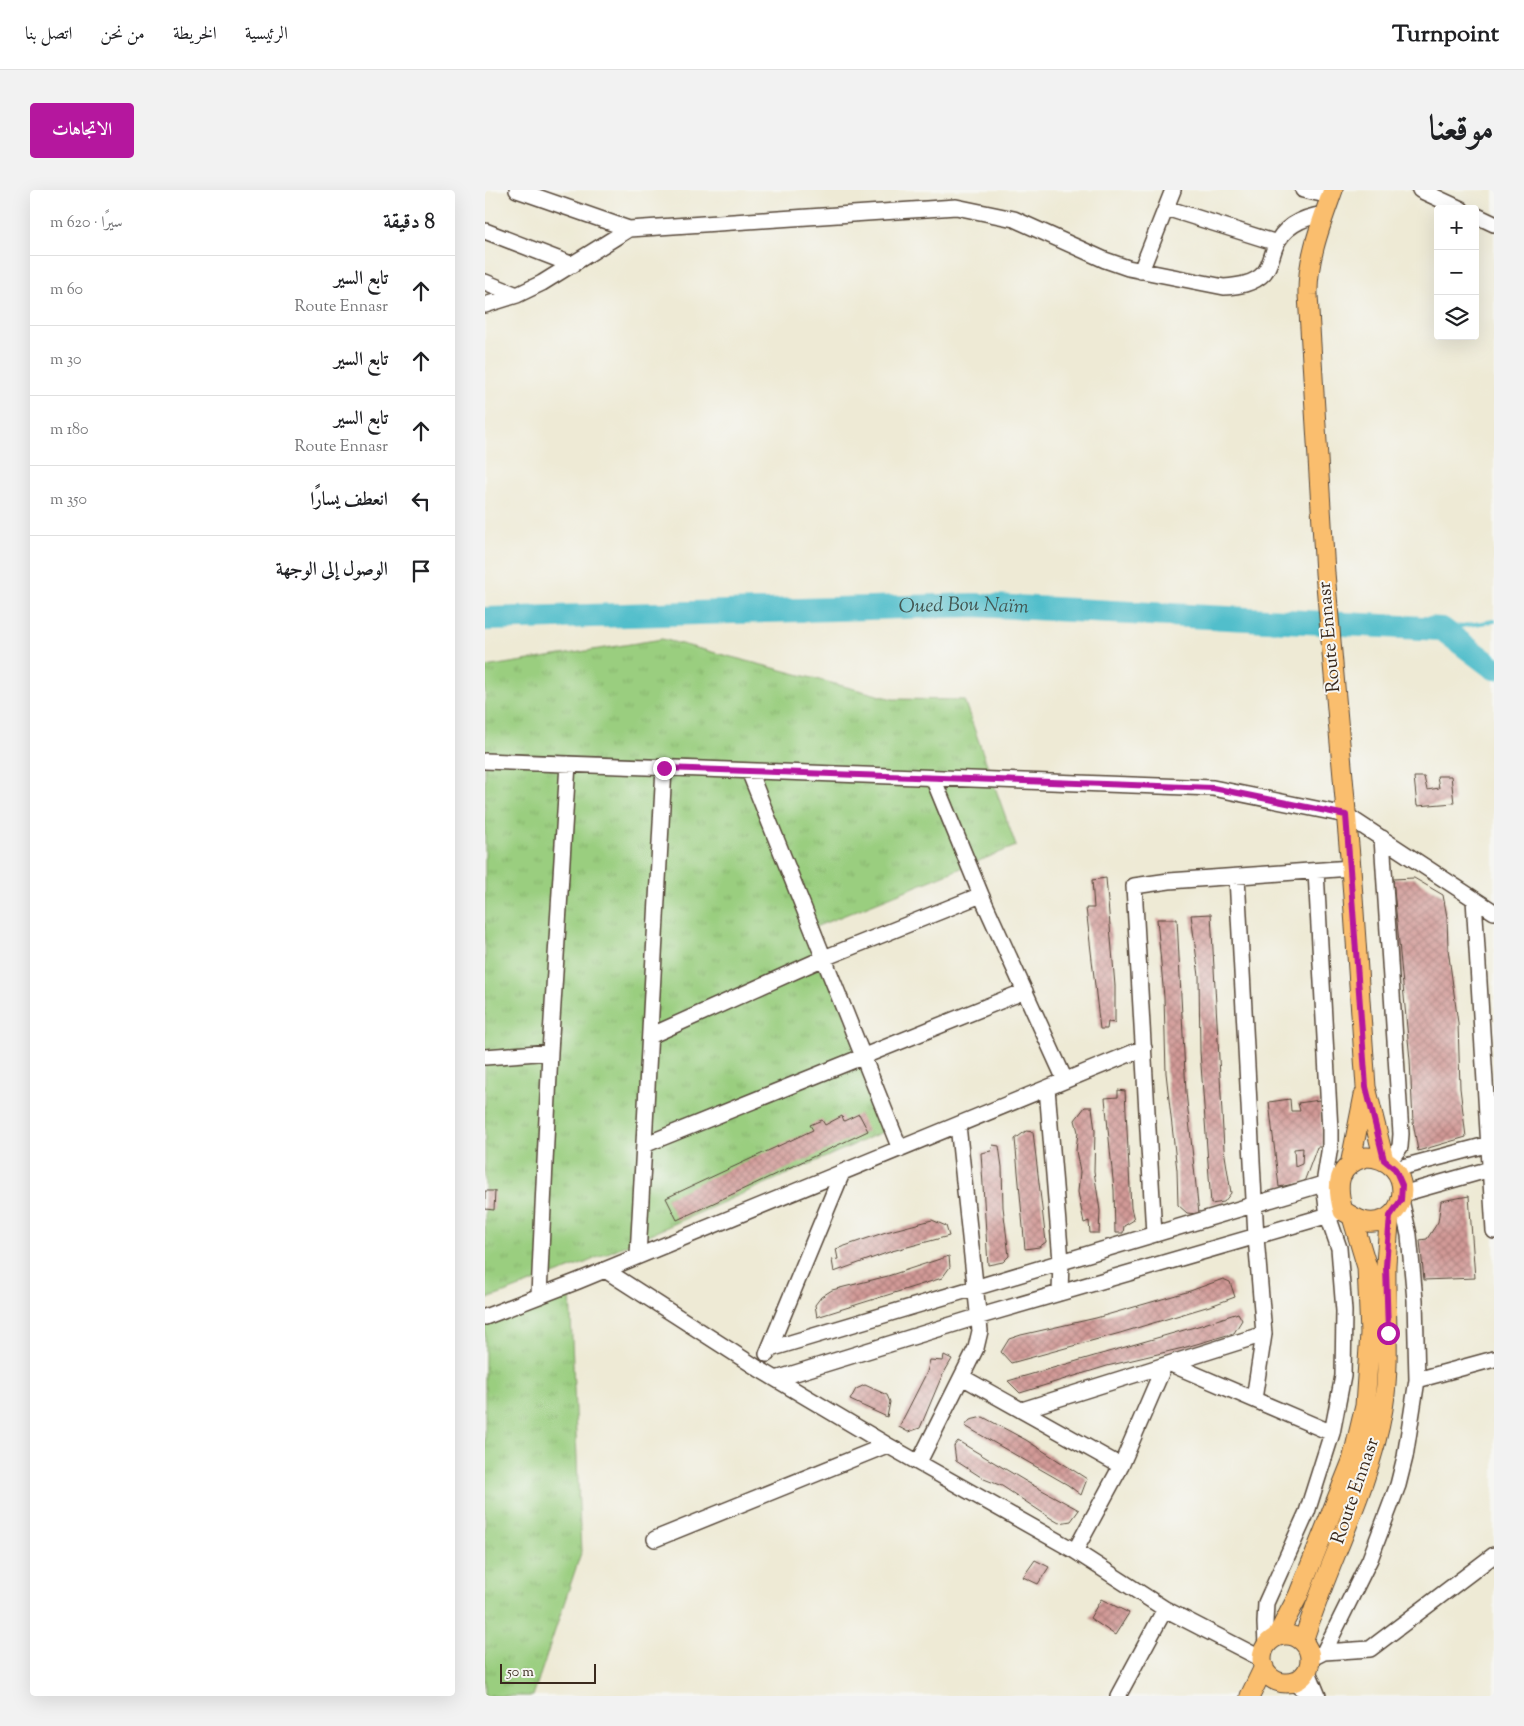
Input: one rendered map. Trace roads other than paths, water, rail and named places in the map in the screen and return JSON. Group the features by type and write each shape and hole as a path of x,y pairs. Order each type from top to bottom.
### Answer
{"main road":[{"name":"Route Ennasr","path":"1330,200 1308,275 1325,573 1351,868 1366,1087 1389,1164"},
{"name":"Route Ennasr","path":"1338,1176 1366,1087"},
{"path":"1366,1158 1389,1164 1400,1177 1402,1197 1390,1216 1383,1220 1367,1222 1341,1215 1338,1176 1366,1158"},
{"name":"Route Ennasr","path":"1250,1696 1267,1652 1298,1596 1352,1461 1365,1406 1370,1333 1367,1267 1341,1215"},
{"name":"Route Ennasr","path":"1311,1655 1315,1604 1369,1468 1383,1408 1388,1333 1386,1266 1390,1216"},
{"path":"1293,1636 1311,1655 1299,1678 1282,1687 1271,1677 1267,1652 1293,1636"}],"street":[{"path":"517,190 629,229 956,207 1014,219 1105,260 1141,271 1224,287 1238,286 1258,278 1265,272 1277,243 1292,225 1330,200"},
{"path":"1141,271 1173,190"},
{"path":"1303,190 1330,200"},
{"path":"1420,190 1452,205"},
{"path":"1165,208 1277,243"},
{"path":"1479,217 1494,224"},
{"path":"485,306 517,295 573,265 629,229"},
{"path":"485,231 573,265"},
{"path":"485,282 517,295"},
{"path":"485,761 1213,788 1346,815 1494,912"},
{"path":"539,1295 550,1052 568,764"},
{"path":"638,1256 664,768"},
{"path":"749,771 901,1149"},
{"path":"933,778 981,895 1065,1080"},
{"path":"1382,838 1401,1134 1400,1147 1389,1164"},
{"path":"1154,1234 1134,886 1169,881 1237,878 1351,868"},
{"path":"770,1349 1255,1204 1338,1176 1330,1130 1316,871"},
{"path":"1237,878 1256,1237 1264,1334 1254,1399"},
{"path":"650,1036 824,958 981,895"},
{"path":"1474,899 1488,1041 1494,1231"},
{"path":"644,1146 1025,991"},
{"path":"485,1317 605,1270 1144,1048"},
{"path":"485,1057 550,1052"},
{"path":"1047,1088 1061,1261 1060,1293"},
{"path":"919,1462 979,1340 977,1286 958,1125"},
{"path":"1389,1164 1491,1143"},
{"path":"1317,1696 1311,1655 1370,1559 1398,1485 1405,1457 1417,1380 1415,1300 1409,1235 1402,1197 1492,1168"},
{"path":"759,1369 770,1349 842,1173"},
{"path":"605,1270 759,1369 887,1445 1075,1551 1165,1609 1267,1652 1265,1623 1267,1603 1307,1512 1332,1433 1343,1376 1344,1311 1339,1248 1341,1215 1256,1237 1060,1293 776,1378"},
{"path":"1022,1410 1264,1334"},
{"path":"1417,1380 1494,1359"},
{"path":"1168,1365 1254,1399 1332,1433"},
{"path":"1075,1551 1121,1466 1168,1365"},
{"path":"962,1377 1121,1466"},
{"path":"655,1540 887,1445"},
{"path":"1311,1655 1370,1649 1494,1555"},
{"path":"1118,1696 1165,1609"},
{"path":"1282,1687 1313,1696"}],"waterway":[{"name":"Oued Bou Naïm","path":"485,619 975,605 1442,629 1494,668"},
{"path":"1442,629 1494,621"}]}
